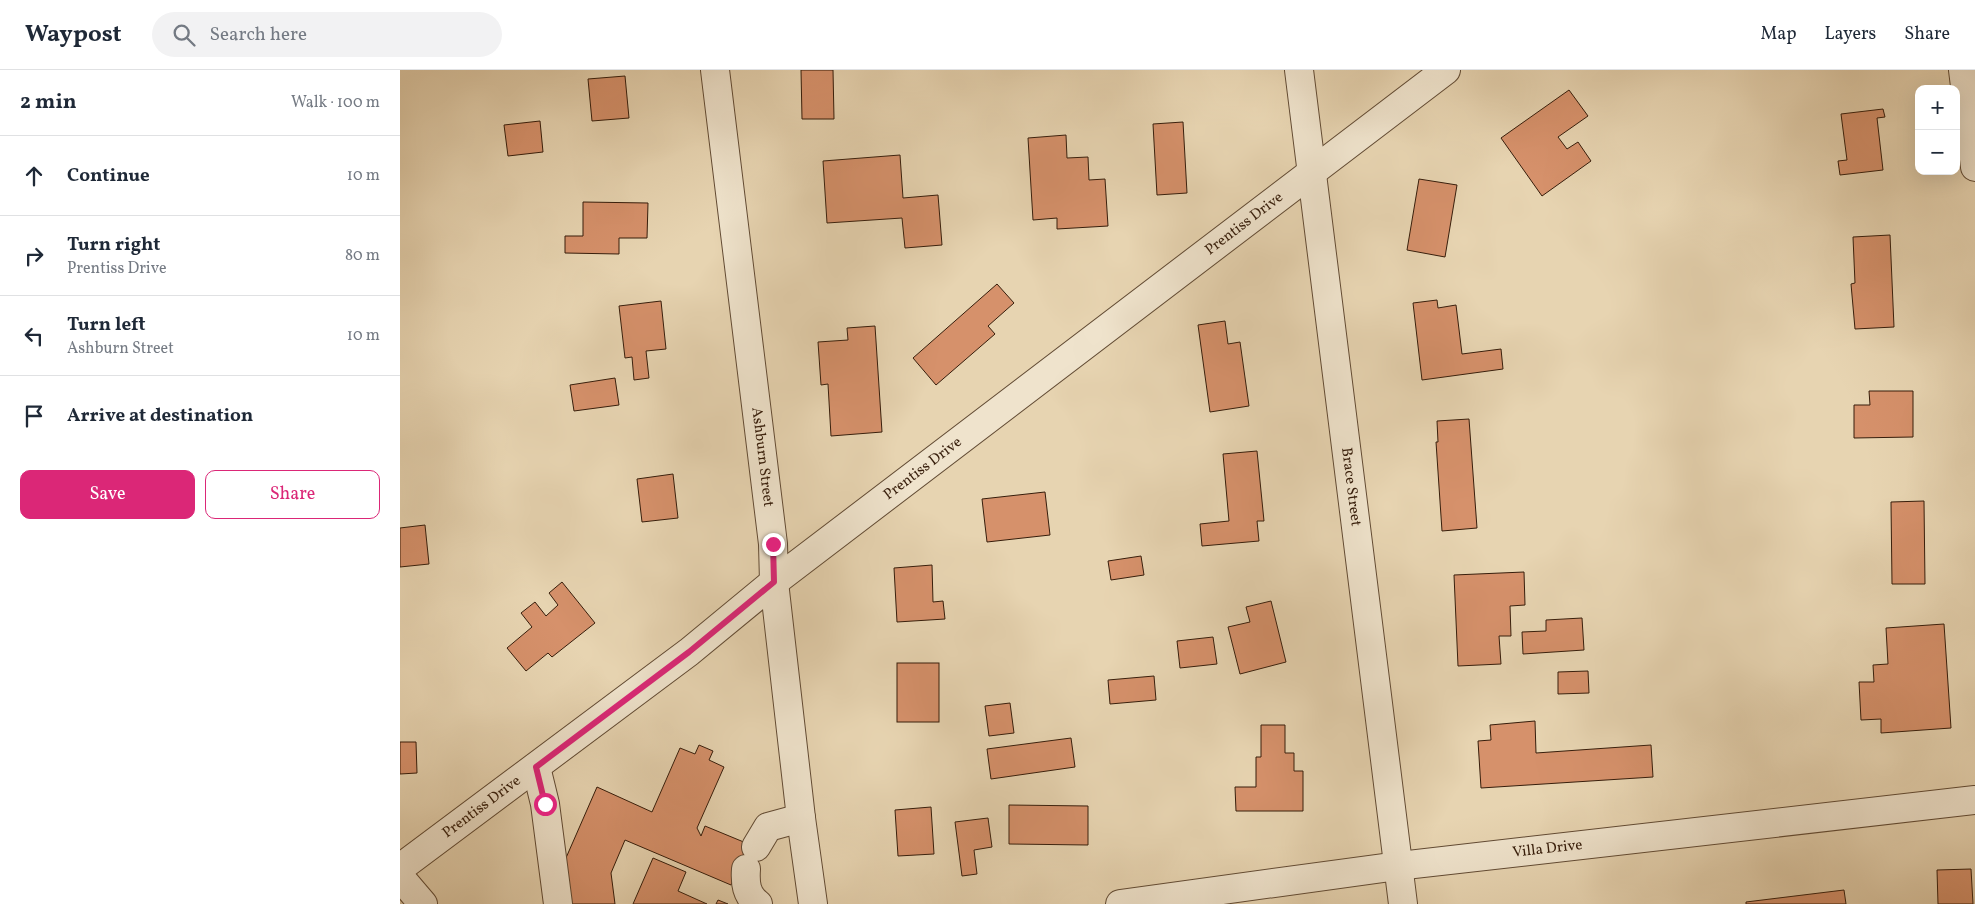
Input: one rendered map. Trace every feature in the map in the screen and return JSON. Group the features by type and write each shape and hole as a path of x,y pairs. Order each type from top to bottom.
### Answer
{"street":[{"name":"Ashburn Street","path":"715,70 772,534 774,582 801,818 813,904"},
{"name":"Brace Street","path":"1299,70 1403,904"},
{"name":"Prentiss Drive","path":"400,868 689,652 774,582 1446,70"},
{"path":"1963,70 1975,167"},
{"path":"536,767 545,804 558,904"},
{"name":"Villa Drive","path":"1120,904 1398,866 1975,800"},
{"path":"758,904 748,893 745,879 751,858 768,827 801,818"},
{"path":"400,877 423,904"}],"building":[{"path":"801,70 833,70 834,119 802,119"},
{"path":"625,76 629,118 592,121 588,79"},
{"path":"1569,90 1588,116 1558,137 1567,149 1578,142 1591,161 1542,196 1501,138"},
{"path":"1883,109 1885,117 1877,118 1883,170 1840,175 1838,161 1847,160 1841,114"},
{"path":"540,121 543,152 508,156 504,125"},
{"path":"1183,122 1187,193 1157,195 1153,124"},
{"path":"1066,135 1067,158 1088,157 1089,180 1105,179 1108,226 1057,229 1057,218 1033,220 1028,138"},
{"path":"900,155 903,198 938,195 942,245 905,248 902,218 827,223 823,161"},
{"path":"1419,179 1457,185 1445,257 1407,250"},
{"path":"583,202 648,203 647,238 619,238 619,254 565,253 565,236 583,236"},
{"path":"1890,235 1894,327 1855,329 1851,284 1855,283 1853,237"},
{"path":"997,284 1014,303 988,326 995,334 936,385 913,358"},
{"path":"1437,300 1438,308 1456,305 1462,354 1501,349 1503,369 1422,380 1413,303"},
{"path":"661,301 666,349 646,351 649,378 634,380 632,357 625,358 619,306"},
{"path":"1225,321 1228,344 1240,342 1249,406 1210,412 1198,325"},
{"path":"875,326 882,432 831,436 828,384 821,385 818,342 848,340 847,328"},
{"path":"615,378 619,405 574,411 570,385"},
{"path":"1869,391 1913,391 1913,437 1854,438 1854,405 1870,405"},
{"path":"1469,419 1477,528 1442,531 1436,442 1438,442 1437,421"},
{"path":"1257,451 1264,521 1257,521 1259,541 1202,546 1200,524 1229,521 1223,454"},
{"path":"673,474 678,518 642,522 637,479"},
{"path":"1045,492 1050,535 987,542 982,499"},
{"path":"1924,501 1925,584 1892,584 1891,502"},
{"path":"425,525 429,564 400,567 400,528"},
{"path":"1141,556 1144,575 1111,580 1108,561"},
{"path":"932,565 933,602 943,601 945,619 897,622 894,568"},
{"path":"1524,572 1525,605 1510,606 1511,636 1499,636 1501,664 1458,666 1454,575"},
{"path":"562,582 595,623 552,657 548,653 526,671 507,648 532,627 521,613 535,602 546,616 558,605 549,593"},
{"path":"1271,601 1286,662 1240,674 1228,627 1250,622 1246,607"},
{"path":"1582,618 1584,650 1523,654 1522,632 1546,631 1546,620"},
{"path":"1944,624 1951,728 1881,733 1881,719 1861,720 1859,682 1874,682 1873,665 1888,664 1886,628"},
{"path":"1213,637 1217,664 1180,668 1177,641"},
{"path":"897,663 939,663 939,722 897,722"},
{"path":"1588,671 1589,693 1558,694 1558,672"},
{"path":"1154,676 1156,700 1110,704 1108,680"},
{"path":"1010,703 1014,733 989,736 985,706"},
{"path":"1535,721 1536,753 1651,745 1653,777 1481,788 1478,741 1491,740 1490,725"},
{"path":"1261,725 1285,725 1285,753 1294,753 1294,771 1303,771 1303,811 1236,811 1235,787 1256,787 1256,757 1261,757"},
{"path":"1071,738 1075,767 991,779 987,749"},
{"path":"400,742 416,742 417,773 400,774"},
{"path":"699,745 713,751 709,760 724,767 697,828 701,836 705,826 763,850 754,872 740,866 731,885 625,840 611,873 615,904 567,904 562,867 597,787 652,812 680,748 695,754"},
{"path":"1009,805 1088,806 1088,845 1009,844"},
{"path":"931,807 934,854 898,856 895,810"},
{"path":"988,818 992,847 974,850 977,874 962,876 955,822"},
{"path":"653,858 686,872 678,891 707,904 633,904"},
{"path":"1971,869 1973,904 1938,904 1937,870"},
{"path":"1844,890 1846,904 1746,904 1746,902"},
{"path":"718,900 728,904 716,904"}],"route":[{"path":"545,804 536,767 689,652 774,582 773,544"}]}
